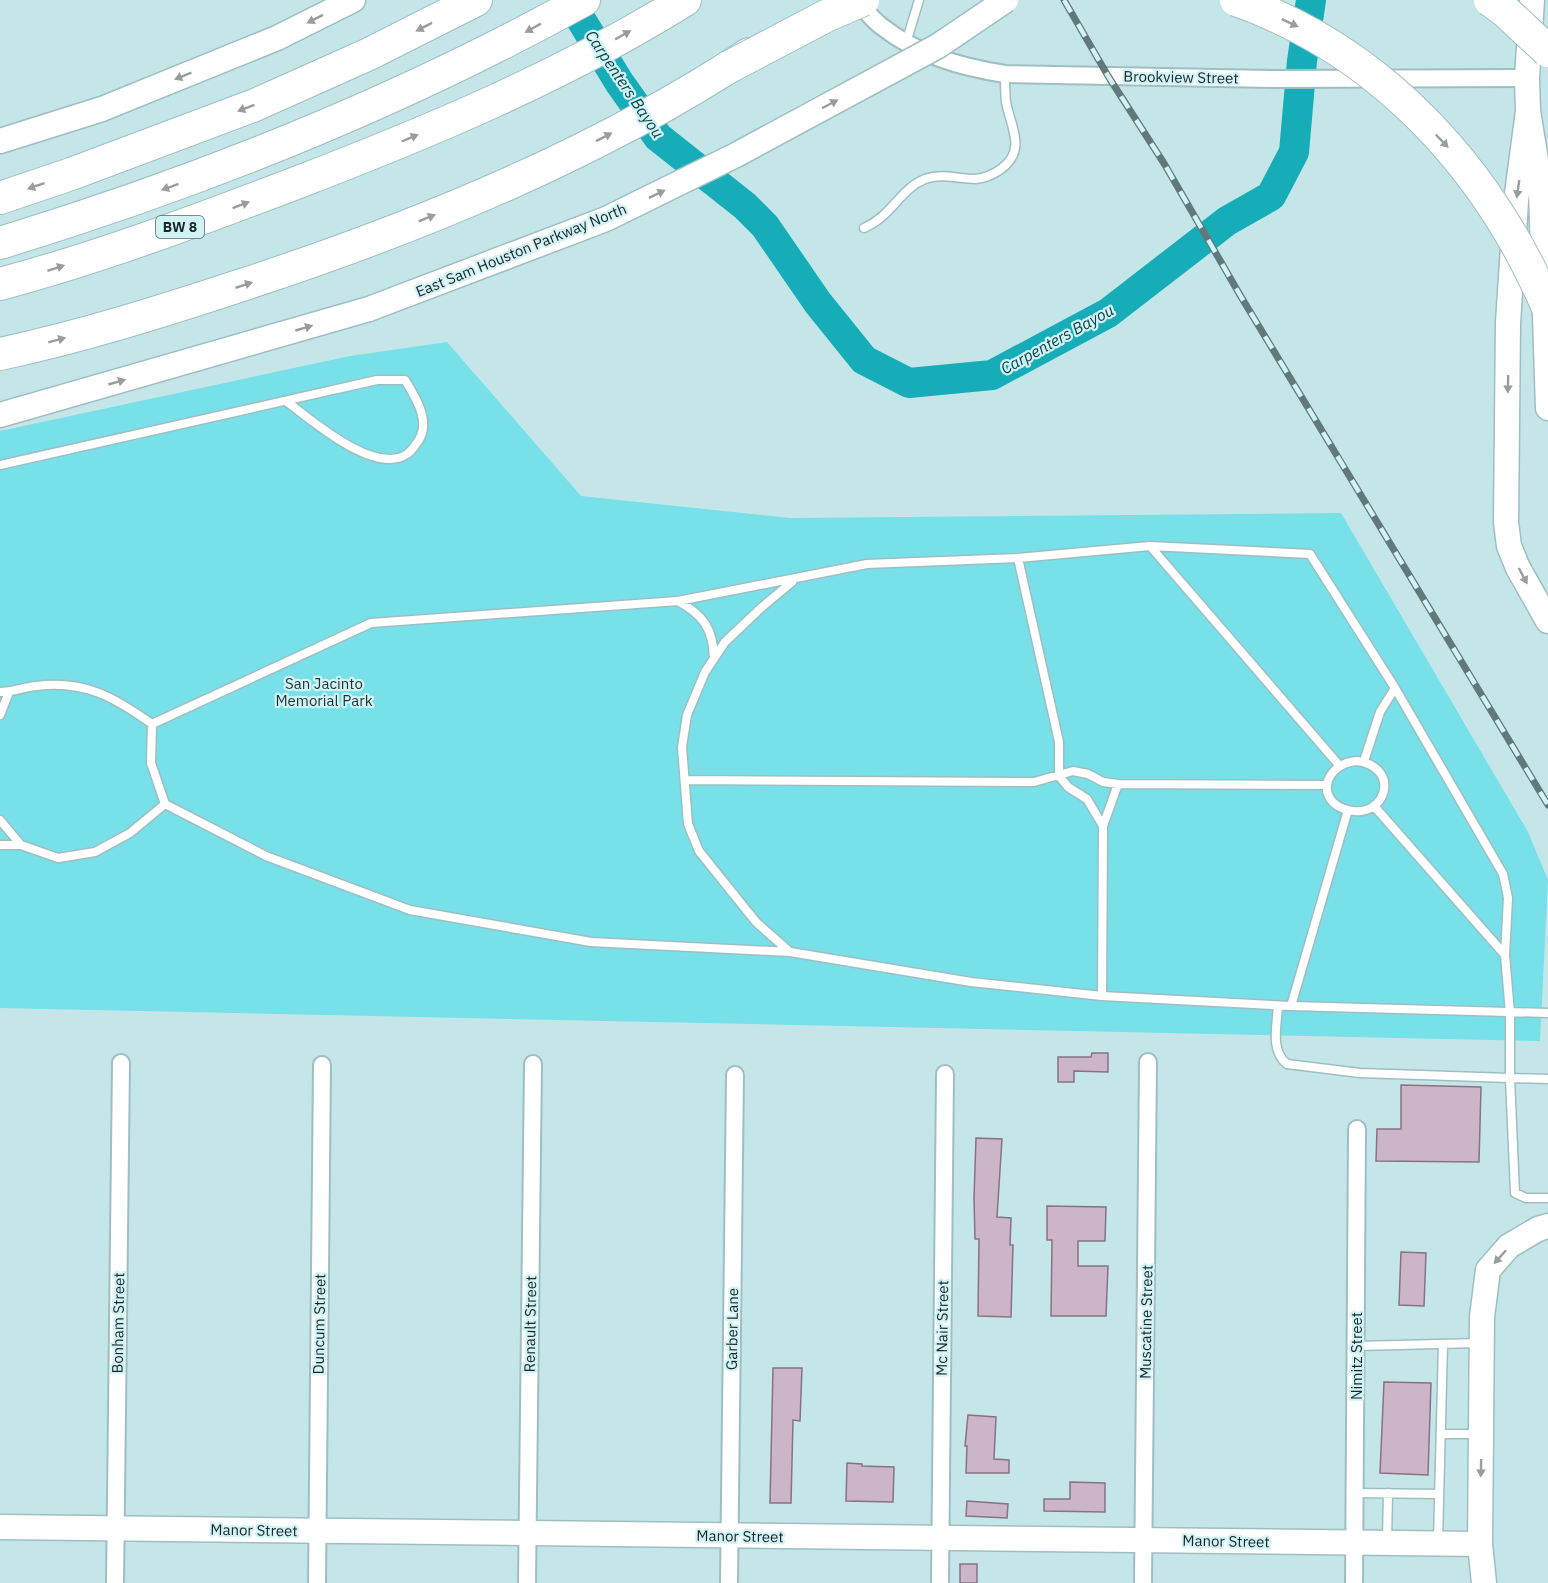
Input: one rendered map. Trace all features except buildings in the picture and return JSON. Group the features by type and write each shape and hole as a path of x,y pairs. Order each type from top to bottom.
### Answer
{"highway":[{"path":"0,198 72,174 255,105 369,54 476,0"},
{"name":"BW 8","path":"0,243 209,173 341,119 460,65 584,0"},
{"name":"BW 8","path":"0,284 211,216 356,160 481,107 540,79 685,0"},
{"path":"727,68 830,0"},
{"path":"0,354 154,313 275,274 387,234 468,201 579,150 727,68 816,21 863,0"},
{"path":"1236,0 1272,14 1329,43 1368,70 1409,106 1452,151 1494,206 1530,267 1548,308"},
{"path":"1490,0 1548,51"}],"main road":[{"path":"0,141 102,109 277,38 353,0"},
{"name":"East Sam Houston Parkway North","path":"0,415 369,309 606,219 736,155 938,46 1006,0"},
{"path":"1532,0 1527,78 1528,111 1541,191 1548,408"},
{"path":"1528,111 1516,201 1508,323 1506,522 1509,546 1518,568 1548,621"},
{"path":"1484,1583 1480,1544 1482,1317 1488,1270 1509,1246 1539,1228 1548,1226"},
{"name":"Manor Street","path":"0,1527 1480,1544"}],"street":[{"name":"Brookview Street","path":"855,0 880,25 927,54 969,68 1005,74 1351,80 1527,78"},
{"name":"Muscatine Street","path":"1143,1583 1148,1062"},
{"name":"Bonham Street","path":"115,1583 121,1063"},
{"name":"Renault Street","path":"527,1583 533,1064"},
{"name":"Duncum Street","path":"317,1583 322,1065"},
{"name":"Mc Nair Street","path":"940,1583 945,1074"},
{"name":"Garber Lane","path":"729,1583 735,1075"},
{"name":"Nimitz Street","path":"1354,1583 1357,1129"}],"lane":[{"path":"906,43 919,0"},
{"path":"864,228 880,220 906,192 921,181 943,176 984,178 992,175 1012,160 1016,151 1016,138 1006,100 1005,74"},
{"path":"0,465 377,380 405,380 423,413 421,438 407,455 386,459 365,454 336,438 286,401"},
{"path":"1150,546 1339,765"},
{"path":"152,724 371,623 678,601 795,580 867,564 1018,558 1150,546 1310,554 1395,688 1503,874 1508,898 1505,955 1510,1013 1510,1078 1515,1192 1526,1198 1548,1198"},
{"path":"1018,558 1059,742 1059,776 1068,787 1087,799 1103,826"},
{"path":"790,952 756,922 699,851 688,824 682,747 687,715 705,672 714,658 725,642 795,580"},
{"path":"678,601 694,610 706,623 714,640 714,658"},
{"path":"0,715 5,692 36,686 82,686 121,702 152,724"},
{"path":"1364,762 1380,712 1395,688"},
{"path":"152,724 151,763 165,804 266,856 410,910 591,942 790,952 971,982 1102,996 1278,1006 1548,1013"},
{"path":"1351,761 1364,762 1377,769 1385,781 1384,795 1374,806 1362,811 1348,810 1335,803 1328,792 1327,785 1330,774 1339,765 1351,761"},
{"path":"686,780 1034,782 1073,771 1088,774 1103,782 1118,784 1327,785"},
{"path":"1102,996 1103,826 1118,784"},
{"path":"0,845 21,845 58,858 95,852 130,833 165,804"},
{"path":"1374,806 1505,955"},
{"path":"1291,1006 1348,810"},
{"path":"0,820 21,845"},
{"path":"1278,1006 1276,1047 1280,1059 1287,1064 1360,1073 1548,1078"},
{"path":"1357,1346 1482,1343"},
{"path":"1438,1544 1443,1344"},
{"path":"1441,1434 1481,1434"},
{"path":"1355,1493 1439,1494"},
{"path":"1387,1543 1388,1493"}],"green space":[{"name":"San Jacinto Memorial Park","path":"447,342 581,496 790,518 1341,513 1528,832 1548,880 1540,1041 0,1008 0,431 350,356"}],"waterway":[{"name":"Carpenters Bayou","path":"569,0 619,82 658,137 745,206 765,226 818,303 864,360 909,383 992,375 1108,313 1227,221 1271,196 1294,152 1302,61 1311,0"}],"railway":[{"path":"1064,0 1548,805"}]}
